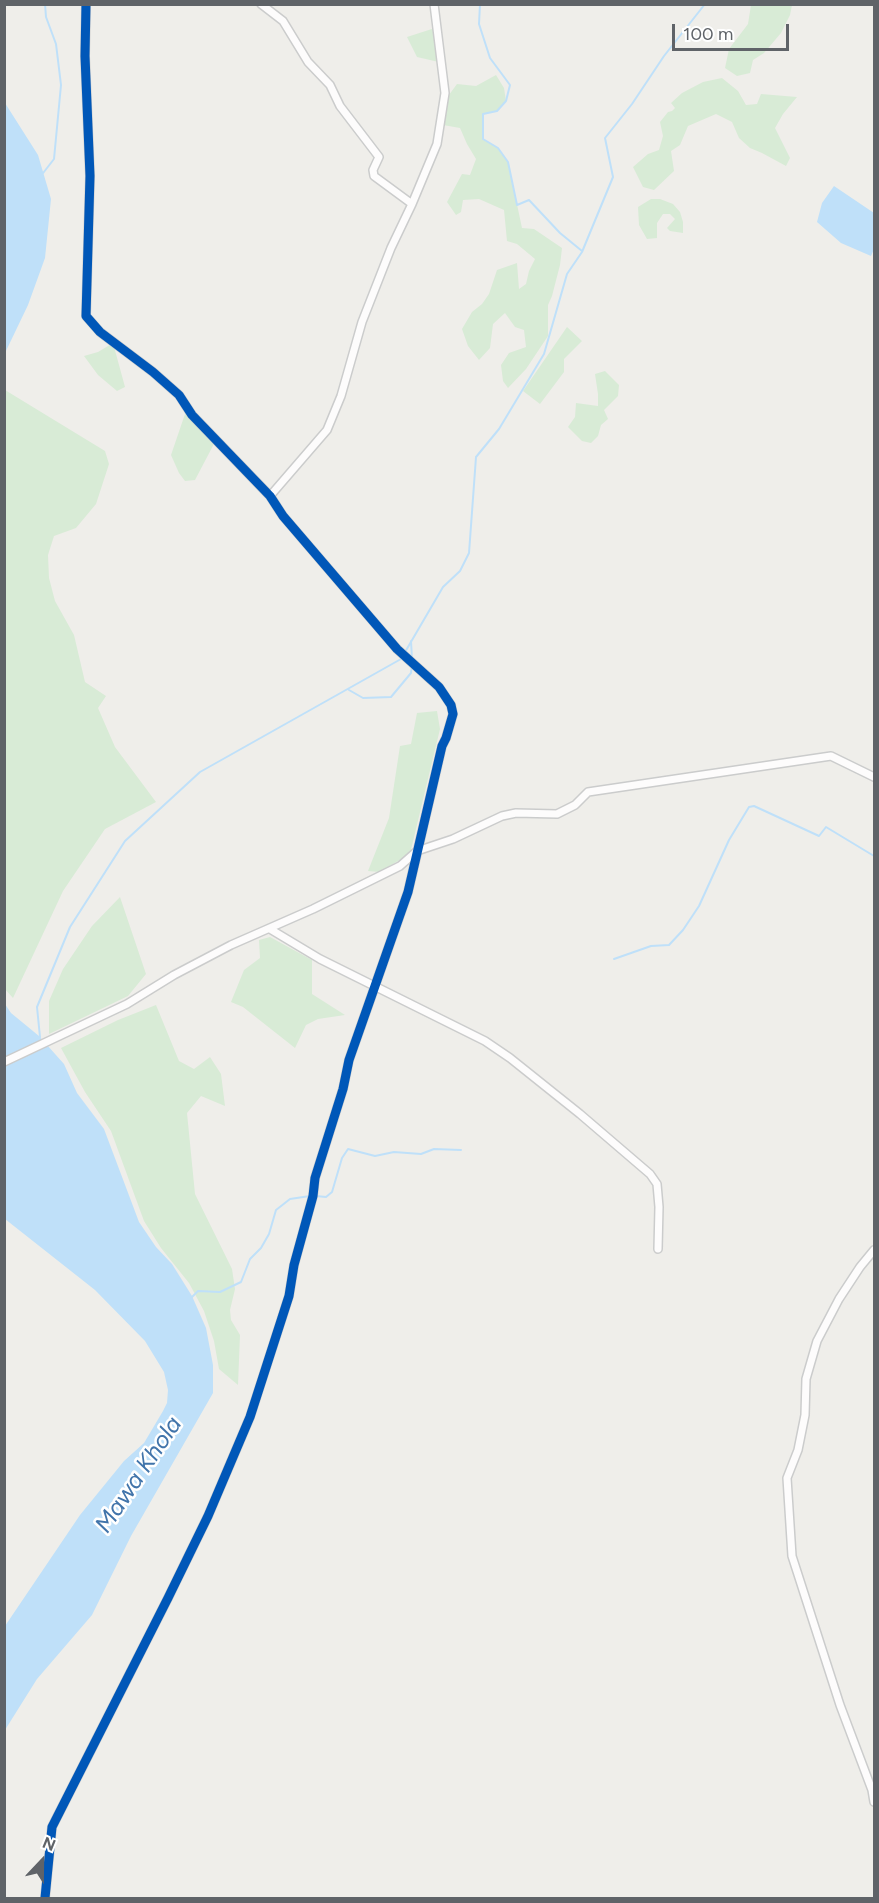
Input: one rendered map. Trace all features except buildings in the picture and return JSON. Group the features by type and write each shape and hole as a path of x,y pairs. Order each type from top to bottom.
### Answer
{"street":[{"path":"45,1899 52,1827 208,1516 250,1417 289,1296 294,1265 313,1196 315,1178 343,1089 349,1060 408,892 442,746 453,714 451,705 439,687 397,649 284,516 270,496 192,415 174,390 100,332 86,316 90,186 86,4"},
{"path":"261,4 284,21 308,62 330,85 340,106 379,157 372,170 374,176 412,204"},
{"path":"270,496 327,430 341,396 362,322 391,248 437,144 444,107 443,63 434,4"},
{"path":"4,1062 127,1004 174,975 231,945 270,929 400,866 417,851 453,839 502,816 516,813 557,814 575,805 588,792 831,756 874,777"},
{"path":"270,929 320,959 485,1041 580,1114 650,1174 657,1184 658,1249"},
{"path":"874,1250 844,1291 817,1341 806,1379 805,1415 798,1450 786,1478 792,1556 840,1705 872,1790 874,1802"}],"green space":[{"path":"751,5 792,5 781,33 764,53 753,60 750,73 737,76 725,68 729,49 748,24"},
{"path":"438,27 443,63 417,57 407,37"},
{"path":"496,75 504,88 506,101 497,111 483,114 483,139 498,148 508,162 522,228 534,229 562,248 560,265 548,305 548,336 526,369 508,388 503,381 501,365 509,353 526,347 524,330 515,327 505,313 493,324 490,348 479,360 468,346 462,329 472,312 489,294 497,270 517,263 519,289 526,284 535,259 517,244 507,241 504,210 479,199 463,200 461,212 456,215 447,202 462,174 470,175 476,159 460,128 443,125 446,99 457,84 476,86"},
{"path":"722,78 738,91 746,105 757,104 761,94 797,97 775,128 790,158 786,166 750,148 739,138 732,122 716,114 688,126 680,145 671,151 674,171 654,190 643,187 633,167 648,154 659,150 663,136 660,122 668,112 675,108 671,103 682,93 703,82"},
{"path":"651,199 660,199 673,204 680,212 683,233 670,231 667,228 675,219 670,214 663,214 657,223 657,238 647,239 639,225 638,207"},
{"path":"567,327 582,341 564,359 564,372 540,404 523,391"},
{"path":"113,343 125,387 117,391 98,375 84,356 98,352"},
{"path":"605,371 619,385 618,396 604,410 608,419 601,425 598,436 591,443 582,441 568,427 575,417 576,403 598,406 595,374"},
{"path":"5,390 105,451 109,464 96,504 76,528 54,536 48,555 49,578 55,601 74,635 85,682 106,696 98,708 115,747 156,802 105,829 63,891 13,998 4,988"},
{"path":"185,414 192,415 216,440 195,480 185,481 171,455"},
{"path":"437,711 440,729 410,854 379,872 368,871 389,818 400,746 411,744 417,713"},
{"path":"120,897 146,974 128,996 49,1034 49,1001 63,969 92,926"},
{"path":"270,937 312,960 312,994 345,1015 318,1019 306,1025 295,1048 243,1007 231,1002 244,970 260,958 259,940"},
{"path":"156,1005 179,1061 194,1069 210,1057 221,1074 225,1106 201,1096 187,1113 195,1194 232,1269 235,1289 230,1310 231,1320 240,1335 238,1385 219,1369 214,1341 204,1311 189,1283 161,1248 144,1221 111,1131 85,1092 61,1048 118,1020"}],"water":[{"path":"5,103 38,155 51,199 45,258 28,305 5,353"},
{"path":"834,186 874,213 874,249 871,256 841,243 817,222 822,203"},
{"name":"Mawa Khola","path":"5,1004 11,1013 39,1036 64,1064 77,1093 104,1129 139,1222 156,1247 172,1264 192,1296 206,1328 213,1365 213,1393 131,1536 92,1615 37,1679 5,1730 5,1626 80,1515 124,1461 144,1443 167,1403 168,1390 164,1372 145,1341 95,1290 5,1219"}],"waterway":[{"path":"40,177 54,159 61,85 56,44 46,17 45,4"},
{"path":"480,4 479,24 490,58 510,85 506,101 497,111 483,114 483,139 498,148 508,162 517,205 529,200 560,233 582,251"},
{"path":"40,1037 37,1007 70,927 125,841 200,772 401,659 443,587 460,571 469,553 476,457 499,429 544,354 567,274 582,252 613,177 605,138 705,4"},
{"path":"411,641 412,659"},
{"path":"349,690 363,698 391,697 411,673 412,664"},
{"path":"614,959 651,946 669,945 683,930 699,906 729,840 749,807 754,806 819,836 826,827 874,856"},
{"path":"316,1196 326,1197 332,1192 342,1158 348,1149 375,1156 394,1152 421,1154 434,1149 461,1150"},
{"path":"192,1297 198,1291 220,1292 241,1282 250,1259 261,1248 269,1234 276,1210 290,1199 310,1196"}],"cycle path":[{"path":"45,1898 52,1827 208,1516 250,1417 289,1296 294,1265 313,1196 315,1178 343,1089 349,1060 408,892 442,746 453,714 451,705 439,687 397,649 283,516 270,496 192,415 179,395 100,332 86,316 90,176 85,56 86,4"}]}
